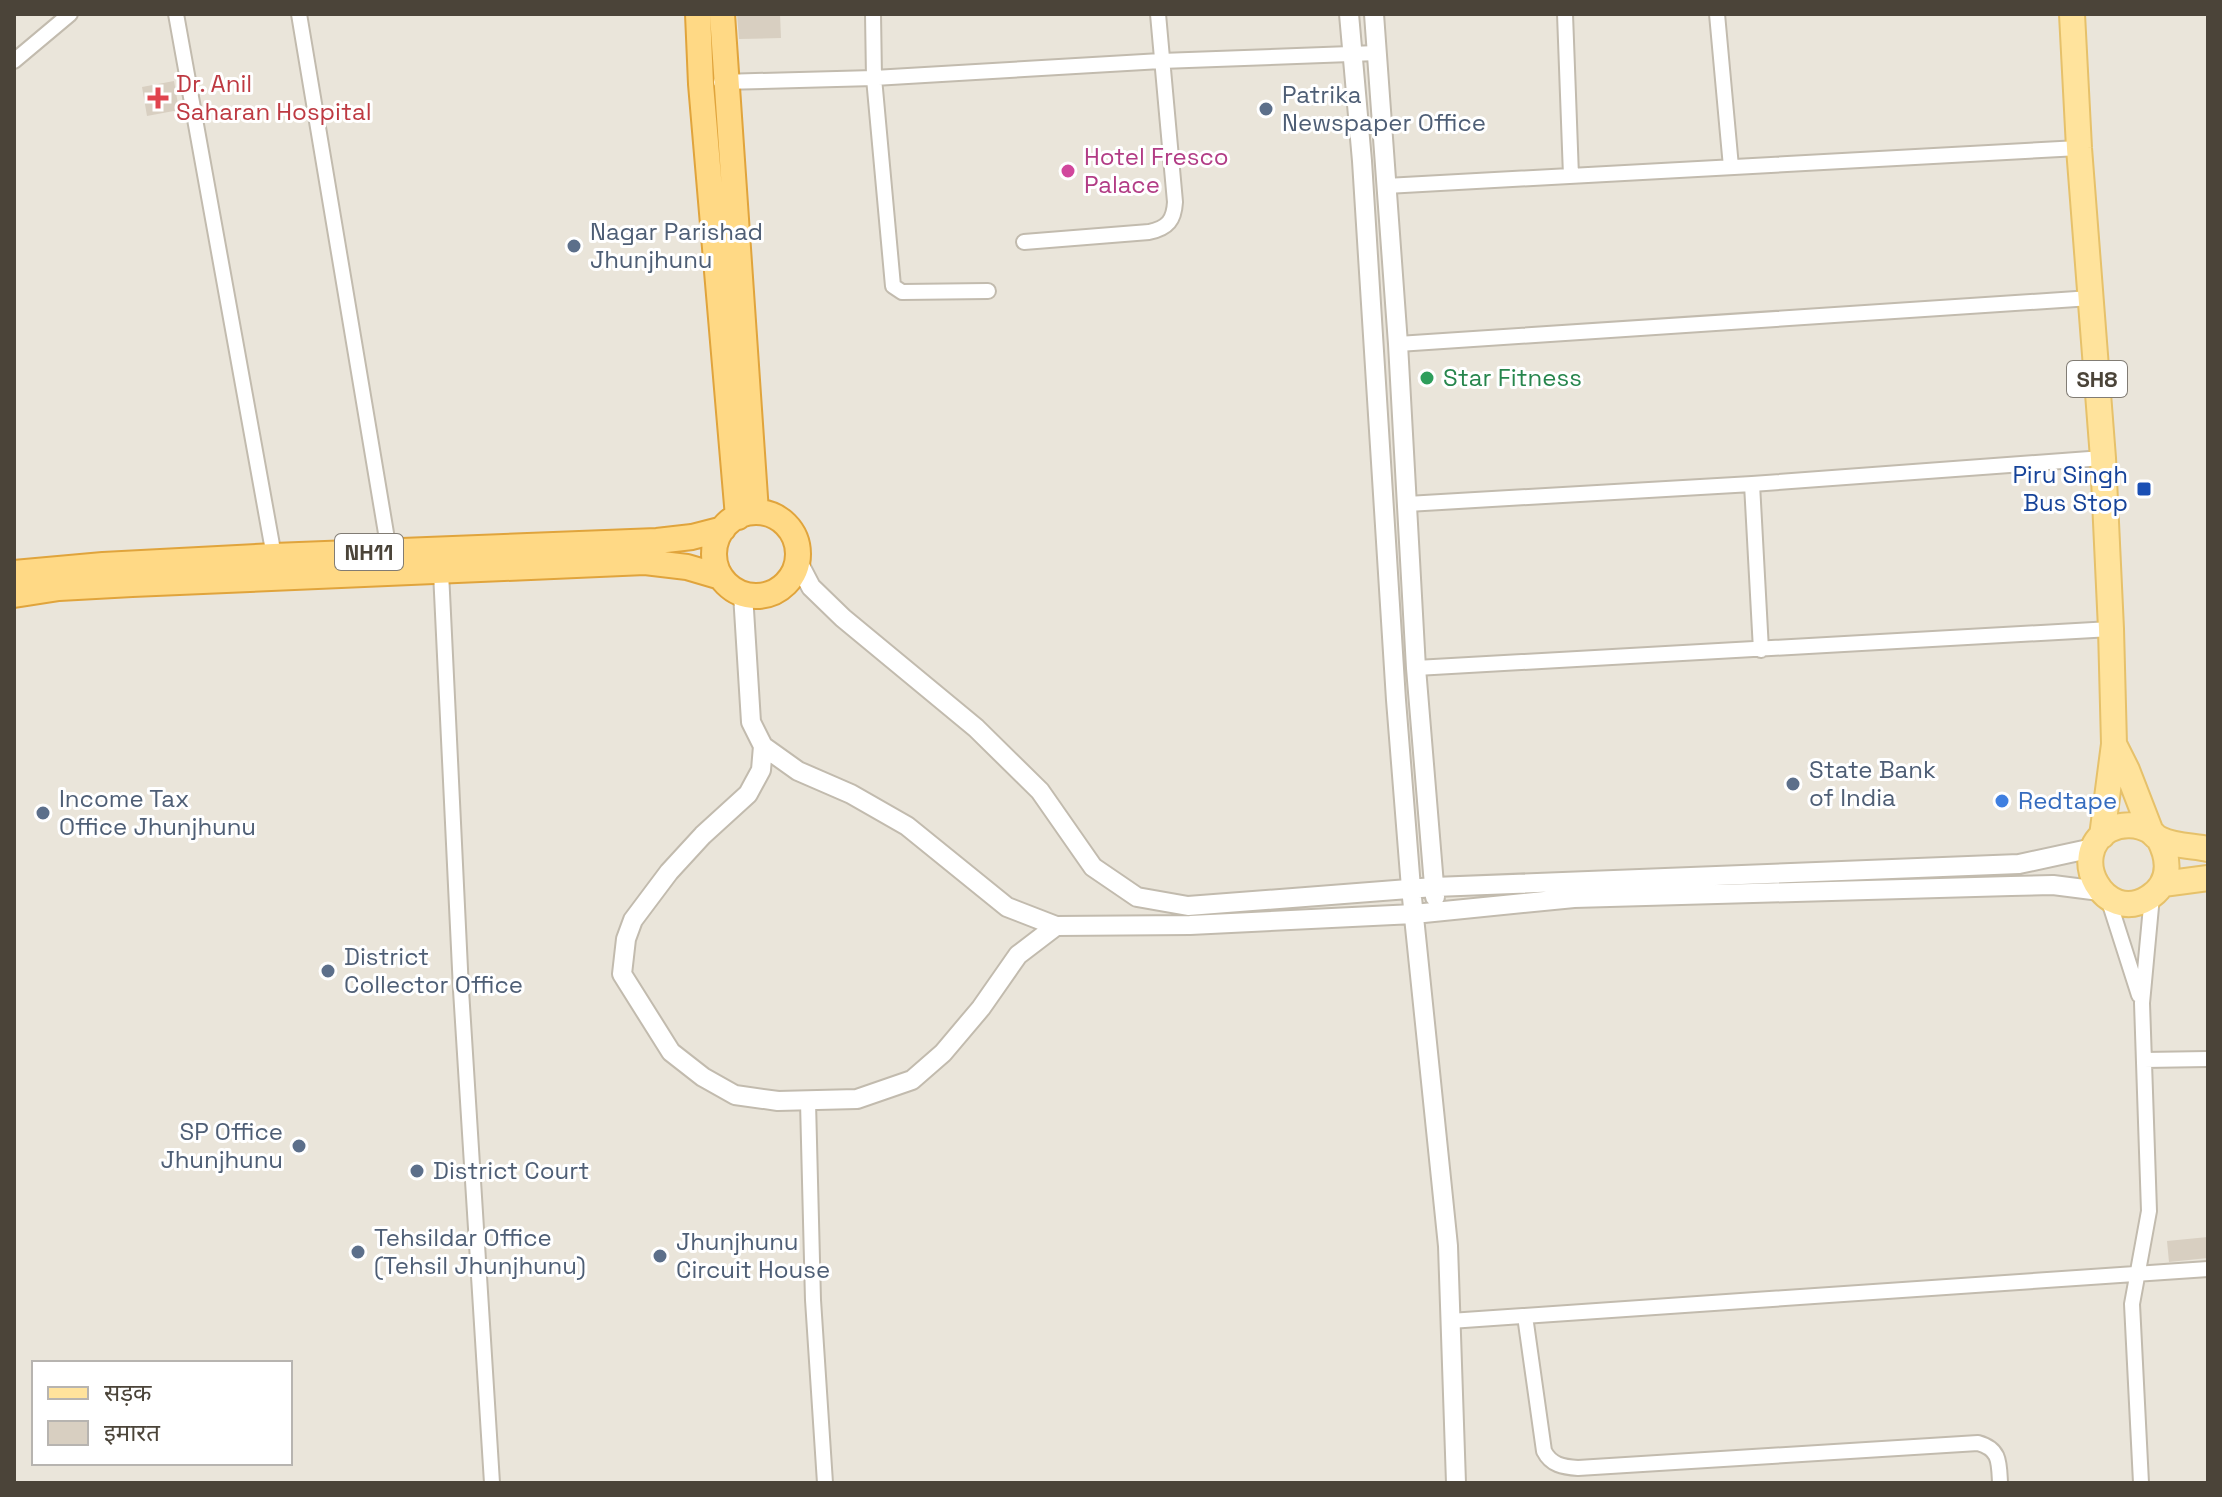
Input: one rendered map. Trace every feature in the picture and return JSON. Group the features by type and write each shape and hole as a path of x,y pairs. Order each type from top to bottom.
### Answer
{"highway":[{"path":"698,14 713,83 739,519 714,554 721,577"},
{"path":"713,83 722,14"},
{"path":"739,519 778,518 796,542 798,562 788,582 780,589 763,596 743,594"},
{"name":"NH11","path":"14,573 274,556 657,541 692,537 739,519"},
{"name":"NH11","path":"14,595 59,588 132,584 645,562 687,567 721,577 731,589 743,594"}],"main road":[{"name":"SH8","path":"2072,14 2103,458 2111,629 2114,744 2097,842 2090,863 2092,878 2104,894"},
{"name":"SH8","path":"2114,744 2155,836 2166,853 2168,869 2158,890"},
{"path":"2097,842 2110,830 2131,825 2155,836 2208,849"},
{"path":"2104,894 2130,904 2158,890 2208,878"}],"street":[{"path":"14,61 70,14"},
{"path":"176,14 274,556"},
{"path":"299,14 389,551"},
{"path":"873,14 874,78 893,286 902,292 988,291"},
{"path":"1024,242 1149,232 1170,223 1175,202 1158,14"},
{"path":"1349,14 1411,888 1448,1246 1456,1483"},
{"path":"1374,14 1398,344 1416,668 1437,912"},
{"path":"1565,14 1571,176"},
{"path":"1717,14 1731,167"},
{"path":"713,83 1377,53"},
{"path":"1386,186 2079,148"},
{"path":"1398,344 2091,298"},
{"path":"1407,504 1752,484 2103,458"},
{"path":"1752,484 1761,650"},
{"path":"798,562 811,587 843,618 976,728 1040,791 1093,867 1137,897 1188,906 1411,888 2019,864 2097,842"},
{"path":"441,572 462,1006 492,1483"},
{"path":"743,594 751,722 763,746 798,771 851,794 907,826 1007,907 1056,926 1190,925 1414,914 1574,898 2053,885 2104,894 2142,1003"},
{"path":"1416,668 2111,629"},
{"path":"763,746 761,770 748,794 677,863 633,920 626,939 622,974 671,1052 703,1077 735,1095 808,1102 857,1099 912,1080 953,1041 981,1008 1018,955 1056,926"},
{"path":"2141,1483 2132,1330 2135,1273 2149,1211 2142,1003 2158,890"},
{"path":"2144,1060 2208,1059"},
{"path":"808,1102 813,1300 825,1483"},
{"path":"1450,1321 2208,1269"},
{"path":"1525,1316 1544,1451 1553,1463 1560,1466 1578,1468 1978,1443 1992,1449 1996,1455 2000,1483"}],"shaded area":[{"path":"14,14 2208,14 2208,1483 14,1483"}],"building":[{"path":"737,14 780,14 781,38 739,39"},
{"path":"174,81 179,110 147,116 142,87"},
{"path":"2208,1237 2208,1258 2169,1262 2167,1241"}],"place":[{"name":"Dr. Anil Saharan Hospital","path":"158,98"},
{"name":"Patrika Newspaper Office","path":"1266,109"},
{"name":"Hotel Fresco Palace","path":"1068,171"},
{"name":"Nagar Parishad Jhunjhunu","path":"574,246"},
{"name":"Star Fitness","path":"1427,378"},
{"name":"Piru Singh Bus Stop","path":"2144,489"},
{"name":"State Bank of India","path":"1793,784"},
{"name":"Redtape","path":"2002,801"},
{"name":"Income Tax Office Jhunjhunu","path":"43,813"},
{"name":"District Collector Office","path":"328,971"},
{"name":"SP Office Jhunjhunu","path":"299,1146"},
{"name":"District Court","path":"417,1171"},
{"name":"Tehsildar Office (Tehsil Jhunjhunu)","path":"358,1252"},
{"name":"Jhunjhunu Circuit House","path":"660,1256"}]}
